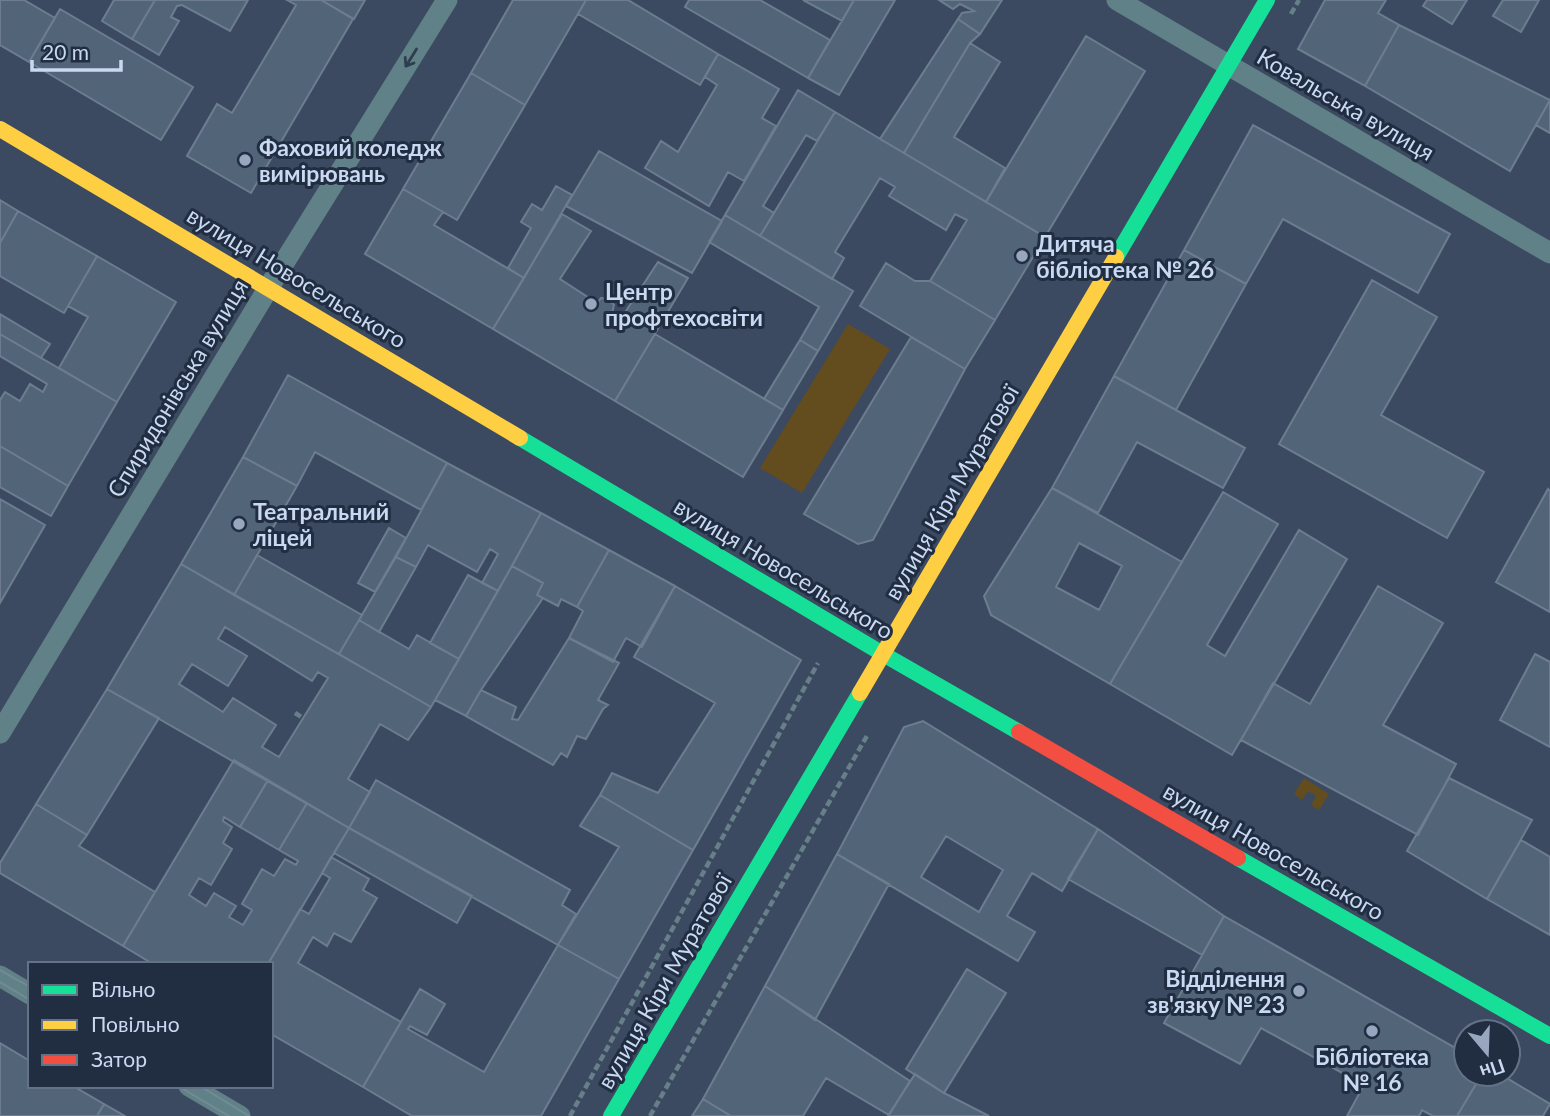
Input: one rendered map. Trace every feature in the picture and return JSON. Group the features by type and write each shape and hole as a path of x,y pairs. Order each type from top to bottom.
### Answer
{"street":[{"name":"Спиридонівська вулиця","path":"0,733 269,287 447,0"},
{"name":"Ковальська вулиця","path":"1117,0 1550,253"},
{"name":"вулиця Кіри Муратової","path":"611,1116 1267,0"},
{"name":"вулиця Новосельського","path":"0,129 883,654 1550,1035"},
{"path":"0,976 28,993"},
{"path":"192,1088 240,1116"}],"path":[{"path":"570,1116 818,663"},
{"path":"295,713 303,718"},
{"path":"650,1116 872,728"}],"shaded area":[{"path":"848,324 890,349 802,493 760,468"},
{"path":"1304,778 1329,794 1319,810 1311,805 1316,796 1308,791 1302,800 1294,794"}],"building":[{"path":"0,0 24,0 55,18 29,62 0,45"},
{"path":"114,0 155,0 132,39 102,21"},
{"path":"155,0 248,0 230,31 182,5 177,6 171,17 179,21 159,55 132,39"},
{"path":"287,0 321,0 353,19 251,193 187,156 217,104 232,113 296,5"},
{"path":"321,0 365,0 354,19"},
{"path":"513,0 586,0 525,105 471,73"},
{"path":"586,0 628,0 718,54 700,85 578,14"},
{"path":"689,0 760,0 830,40 808,78 685,7"},
{"path":"803,0 854,0 842,21"},
{"path":"854,0 895,0 839,95 808,78"},
{"path":"939,0 1002,0 980,34 958,19 962,13 974,11 960,4 953,9"},
{"path":"1325,0 1386,0 1378,13 1399,25 1365,86 1298,49"},
{"path":"1427,0 1467,0 1452,24 1423,6"},
{"path":"1503,0 1539,0 1521,32 1493,16"},
{"path":"60,9 193,87 161,140 29,62"},
{"path":"958,19 980,34 970,43 904,153 880,139"},
{"path":"1399,25 1550,100 1510,171 1365,86"},
{"path":"1086,36 1145,71 1045,237 986,202"},
{"path":"970,43 1000,62 954,137 1005,168 986,202 904,153"},
{"path":"718,54 779,89 762,118 776,126 744,181 728,172 709,206 645,168 661,141 678,152 717,85 705,77"},
{"path":"471,73 525,105 457,220 403,189"},
{"path":"798,90 835,112 817,141 806,135 763,206 774,213 760,236 725,215"},
{"path":"1550,100 1550,133 1536,125"},
{"path":"835,112 1045,237 995,320 930,281 967,220 955,214 946,230 889,196 895,187 880,178 835,252 844,258 832,279 760,236"},
{"path":"1253,125 1450,234 1418,293 1283,219 1246,284 1184,250"},
{"path":"599,151 722,221 692,273 566,206"},
{"path":"556,186 572,195 524,278 508,268 531,228 521,222 532,204 542,210"},
{"path":"403,189 443,212 434,225 524,278 493,329 365,254"},
{"path":"0,200 18,211 0,243"},
{"path":"18,211 97,256 64,313 0,276 0,243"},
{"path":"562,214 591,231 560,279 597,303 601,298 609,299 614,305 612,314 620,320 658,262 688,278 615,401 493,329"},
{"path":"725,215 853,291 818,351 800,340 819,307 709,242"},
{"path":"1184,250 1246,284 1176,410 1114,376"},
{"path":"97,256 176,302 117,402 59,368 88,317 68,306"},
{"path":"886,263 915,281 930,281 995,320 965,369 860,306"},
{"path":"1372,280 1437,317 1381,415 1484,472 1447,538 1279,444"},
{"path":"0,314 50,344 41,358 0,334"},
{"path":"0,334 117,402 68,486 0,446 0,400 5,392 20,401 30,384 43,392 47,384 0,356"},
{"path":"655,334 783,410 743,477 615,401"},
{"path":"911,337 965,369 873,540 858,544 804,514"},
{"path":"800,340 818,351 783,410 764,399"},
{"path":"288,375 447,463 421,510 315,452 297,486 243,457"},
{"path":"1114,376 1245,448 1223,488 1137,442 1098,513 1052,488"},
{"path":"0,446 68,486 51,516 0,487"},
{"name":"Театральний ліцей","path":"243,457 297,486 234,595 181,564"},
{"path":"447,463 541,513 498,591 482,583 498,554 490,549 477,572 428,545 416,567 396,557"},
{"path":"1052,488 1182,562 1110,684 991,615 984,596","holes":["1079,543 1122,566 1099,610 1056,587"]},
{"path":"1548,489 1550,491 1550,612 1496,582"},
{"path":"1223,492 1278,524 1207,645 1225,656 1299,530 1347,559 1232,755 1110,684"},
{"path":"0,499 45,525 0,603"},
{"path":"541,513 609,550 577,607 561,599 558,606 537,595 543,583 512,566"},
{"path":"389,528 406,538 375,592 358,583"},
{"path":"609,550 675,586 642,647 626,638 613,662 569,638 583,611 577,607"},
{"path":"257,555 362,615 339,654 234,595"},
{"path":"396,557 416,567 379,632 359,620"},
{"path":"181,564 431,707 408,740 380,724 348,779 370,792 349,828 107,689","holes":["225,627 312,681 318,672 328,678 279,757 262,747 276,725 233,698 223,712 179,684 192,664 228,686 247,656 218,639"]},
{"path":"512,566 543,583 537,595 543,598 466,716 435,700"},
{"path":"468,575 498,591 459,659 430,643"},
{"path":"675,586 801,660 693,850 600,795 612,773 658,793 715,703 634,657"},
{"path":"1378,586 1443,623 1383,725 1456,764 1418,835 1241,740 1273,683 1310,704"},
{"path":"359,620 409,649 417,635 459,659 431,707 339,654"},
{"path":"569,638 619,663 598,700 608,705 586,739 577,736 567,757 561,753 553,765 466,716 481,690 516,707 512,719 518,720"},
{"path":"1535,654 1550,662 1550,747 1500,720"},
{"path":"107,689 159,718 87,835 36,804"},
{"path":"923,721 1098,829 1062,891 1032,873 1007,916 1035,932 1018,961 837,854 904,727","holes":["946,836 1003,870 979,912 921,877"]},
{"path":"234,760 268,780 240,827 224,817 223,821 232,827 223,843 232,849 211,885 199,878 189,895 206,906 214,893 236,906 229,917 243,925 252,910 242,904 262,869 274,876 285,859 296,865 298,861 279,850 307,803 349,828 269,962 150,962 123,946"},
{"path":"1449,778 1532,820 1487,899 1407,851"},
{"path":"268,780 307,803 279,850 240,827"},
{"path":"376,780 570,890 562,905 576,914 558,945 349,828"},
{"path":"600,795 693,850 619,979 558,945 619,847 580,826"},
{"path":"36,804 87,835 79,846 155,892 123,946 0,873 0,863"},
{"path":"349,828 472,896 457,923 334,853"},
{"path":"1098,829 1224,916 1202,955 1068,879"},
{"path":"1521,840 1550,857 1550,935 1487,899"},
{"path":"837,854 889,884 815,1020 765,986"},
{"path":"331,857 369,879 363,890 377,898 351,942 334,933 327,946 313,937 298,963 401,1022 363,1087 273,1035 273,962 269,962 300,909 309,914 330,878 322,873"},
{"path":"1224,916 1452,1046 1452,1088 1474,1088 1457,1116 1433,1116 1422,1110 1419,1116 1347,1116 1364,1085 1261,1028 1240,1064 1164,1023"},
{"path":"558,945 619,979 541,1116 412,1116 363,1087 420,989 445,1004 427,1035 410,1026 408,1029 484,1072"},
{"path":"967,969 1006,993 944,1093 906,1069"},
{"path":"765,986 910,1081 889,1115 826,1078 803,1116 731,1116 703,1099"},
{"path":"0,1043 28,1060 28,1088 76,1088 104,1104 97,1116 0,1116"},
{"path":"915,1074 944,1093 989,1116 888,1116"},
{"path":"1522,1087 1550,1104 1543,1116 1457,1116 1474,1088"},
{"path":"703,1099 731,1116 692,1116"},
{"path":"104,1104 125,1116 97,1116"}],"tram line":[{"path":"0,970 28,986"},
{"path":"0,982 28,999"},
{"path":"181,1088 229,1116"},
{"path":"203,1088 249,1116"}],"traffic: fast":[{"path":"1116,257 1267,0"},
{"path":"520,438 1019,732"},
{"path":"611,1116 860,693"},
{"path":"1238,858 1550,1036"}],"traffic: slow":[{"path":"0,129 520,438"},
{"path":"860,693 1116,257"}],"traffic: jam":[{"path":"1019,732 1238,858"}],"place":[{"name":"Фаховий коледж вимірювань","path":"245,160"},
{"name":"Дитяча бібліотека № 26","path":"1022,256"},
{"name":"Центр профтехосвіти","path":"591,304"},
{"name":"Театральний ліцей","path":"239,524"},
{"name":"Відділення зв'язку № 23","path":"1299,991"},
{"name":"Бібліотека № 16","path":"1372,1031"}]}
